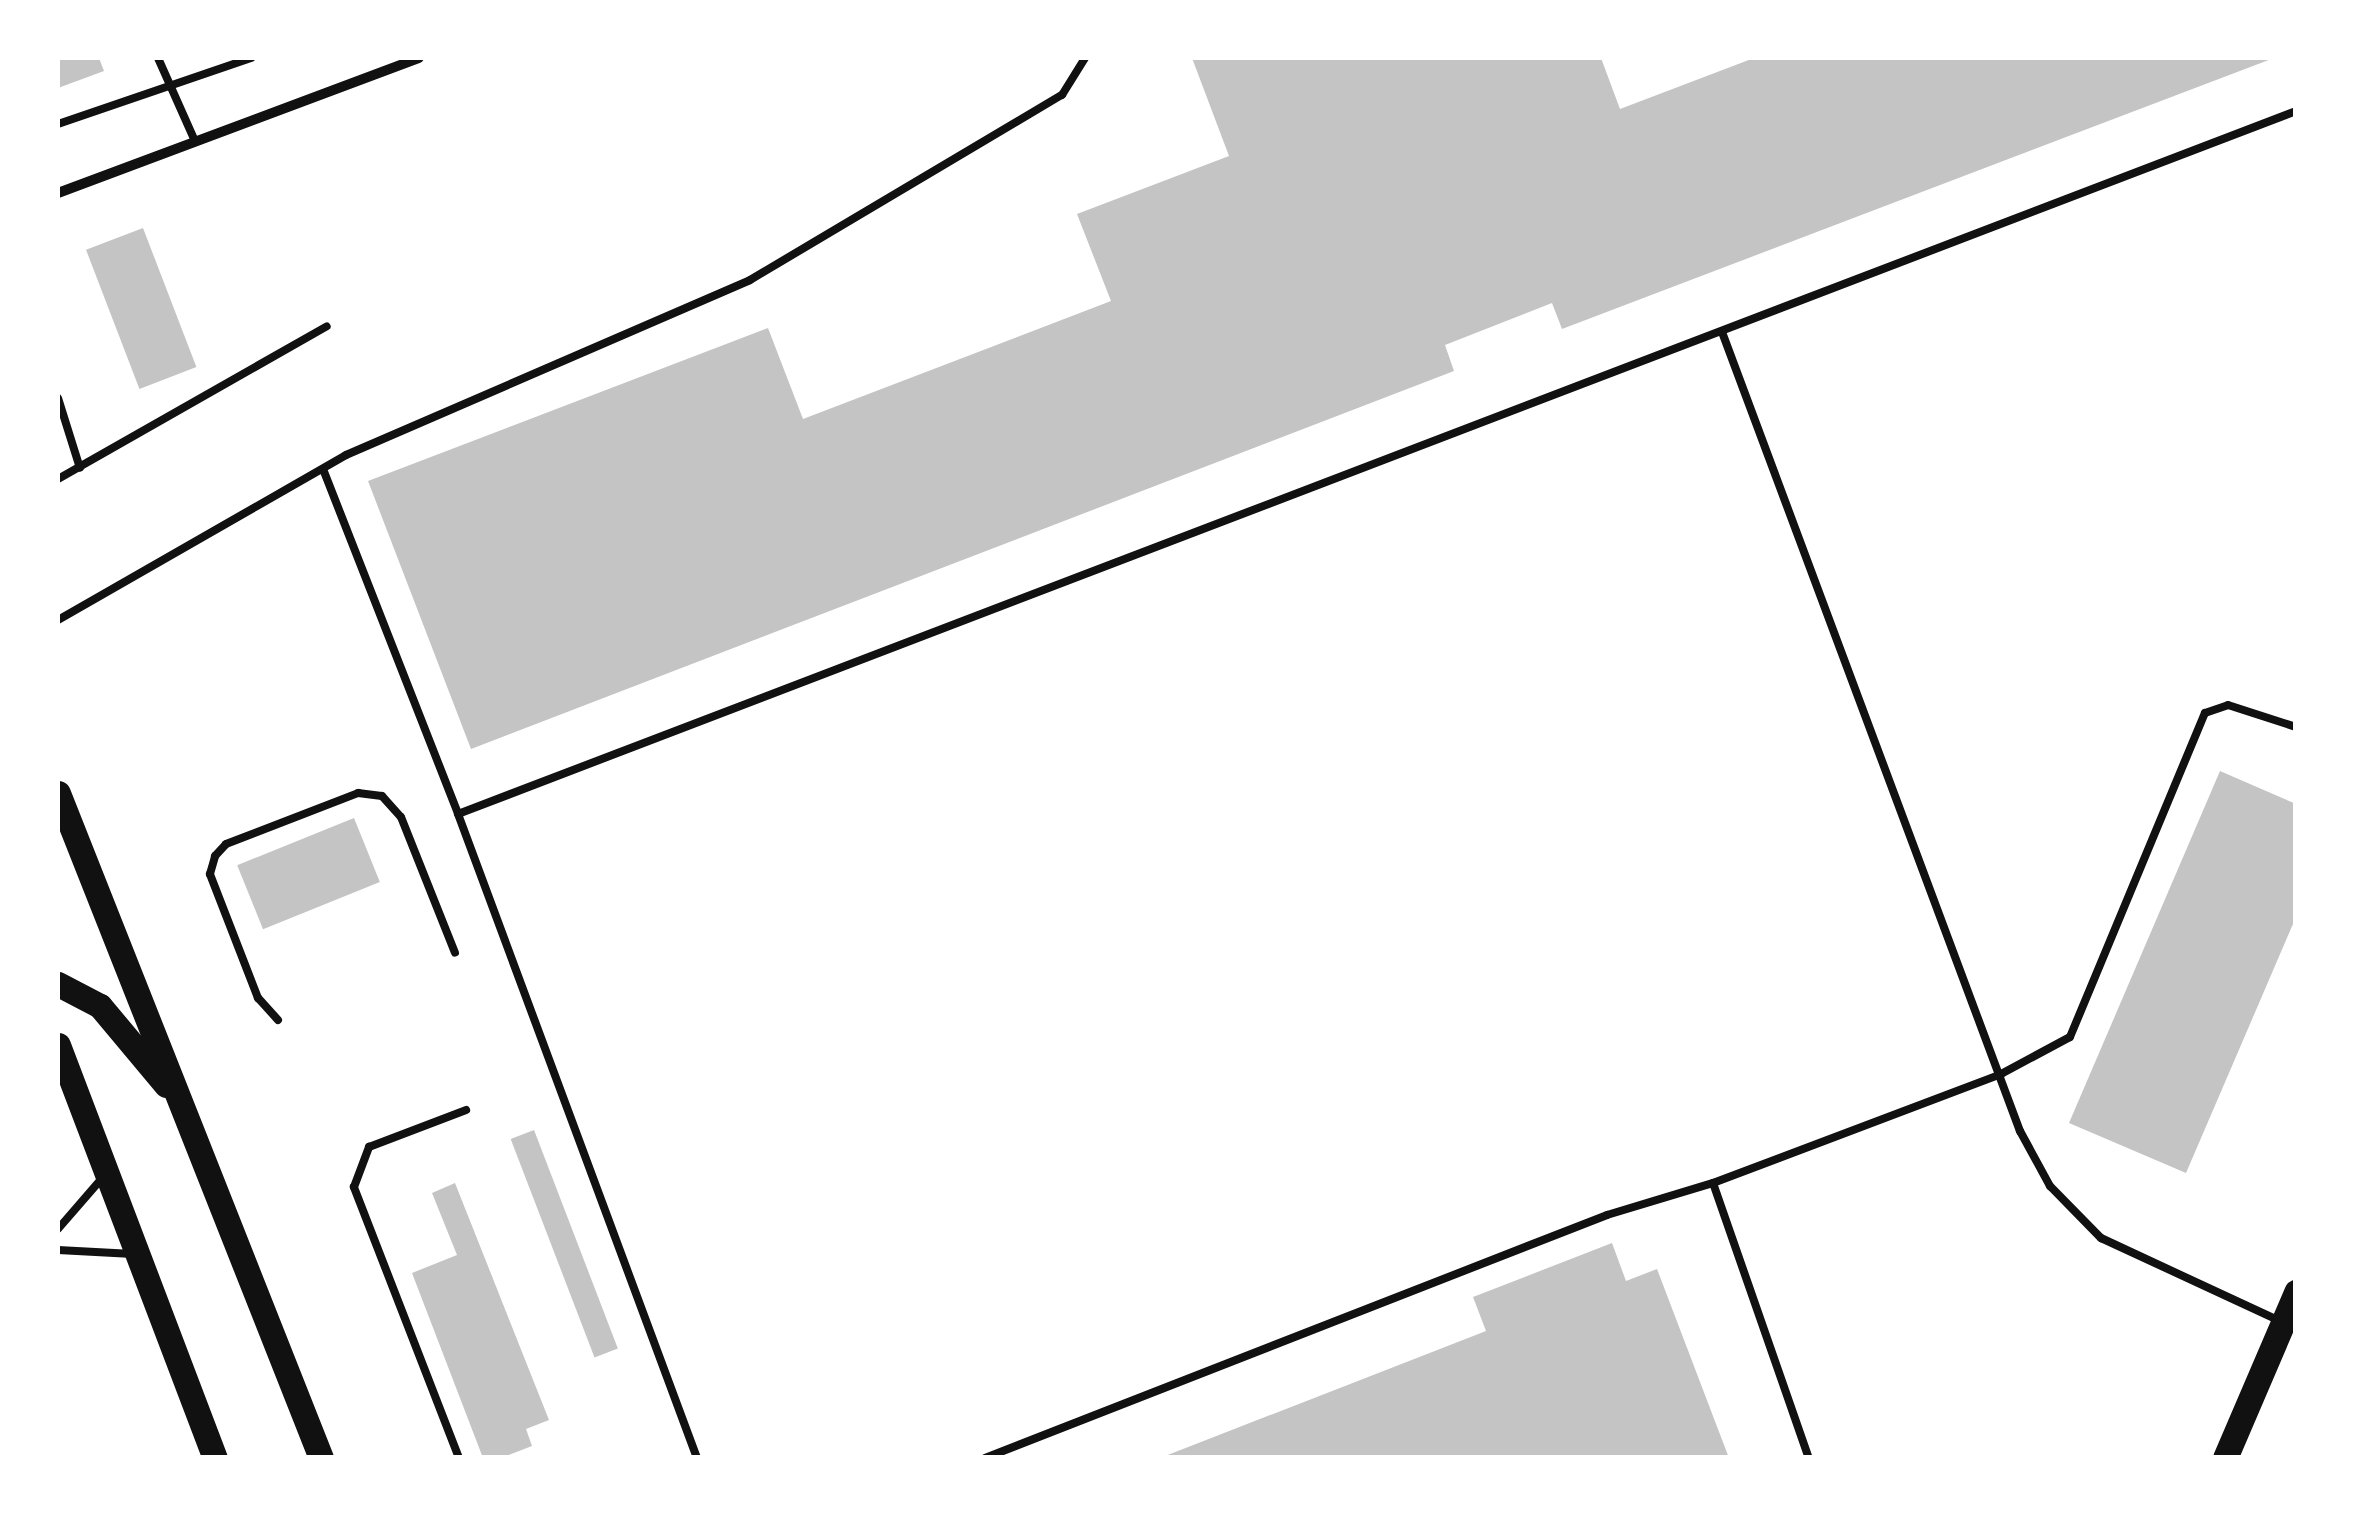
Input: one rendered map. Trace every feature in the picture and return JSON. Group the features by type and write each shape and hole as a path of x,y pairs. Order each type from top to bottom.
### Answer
{"main road":[{"path":"58,793 321,1458"},
{"path":"58,984 100,1006 179,1100"},
{"path":"58,1045 209,1456"},
{"path":"2225,1458 2291,1326 2296,1292"}],"street":[{"path":"58,193 419,58"}],"lane":[{"path":"158,58 195,142"},
{"path":"58,124 251,58"},
{"path":"58,620 323,468 750,280 1062,95 1085,58"},
{"path":"458,814 2296,110"},
{"path":"58,478 328,326"},
{"path":"1722,332 2001,1074 2050,1186 2101,1238 2291,1326"},
{"path":"58,398 80,468"},
{"path":"323,468 458,814 697,1458"},
{"path":"985,1458 1608,1214 1713,1183 2001,1074 2070,1036 2205,713 2228,705 2296,726"},
{"path":"278,1020 258,998 210,874 215,856 226,844 358,793 382,796 402,816 455,954"},
{"path":"458,1458 354,1187 369,1147 466,1110"},
{"path":"58,1229 106,1173"},
{"path":"1713,1183 1809,1458"},
{"path":"58,1250 137,1254"}],"building":[{"path":"58,58 99,58 104,71 58,88"},
{"path":"1192,58 1601,58 1620,109 1754,58 2274,58 1562,329 1552,303 1445,345 1454,371 471,749 368,481 768,328 803,419 1111,301 1077,214 1229,156"},
{"path":"143,228 196,367 139,389 86,250"},
{"path":"2220,771 2296,804 2296,917 2186,1173 2069,1123"},
{"path":"354,818 380,882 263,929 237,865"},
{"path":"534,1130 618,1348 595,1357 511,1139"},
{"path":"455,1183 549,1420 526,1429 532,1446 501,1458 483,1458 412,1273 457,1255 432,1193"},
{"path":"1612,1243 1626,1281 1657,1269 1729,1458 1160,1458 1486,1331 1473,1297"}]}
